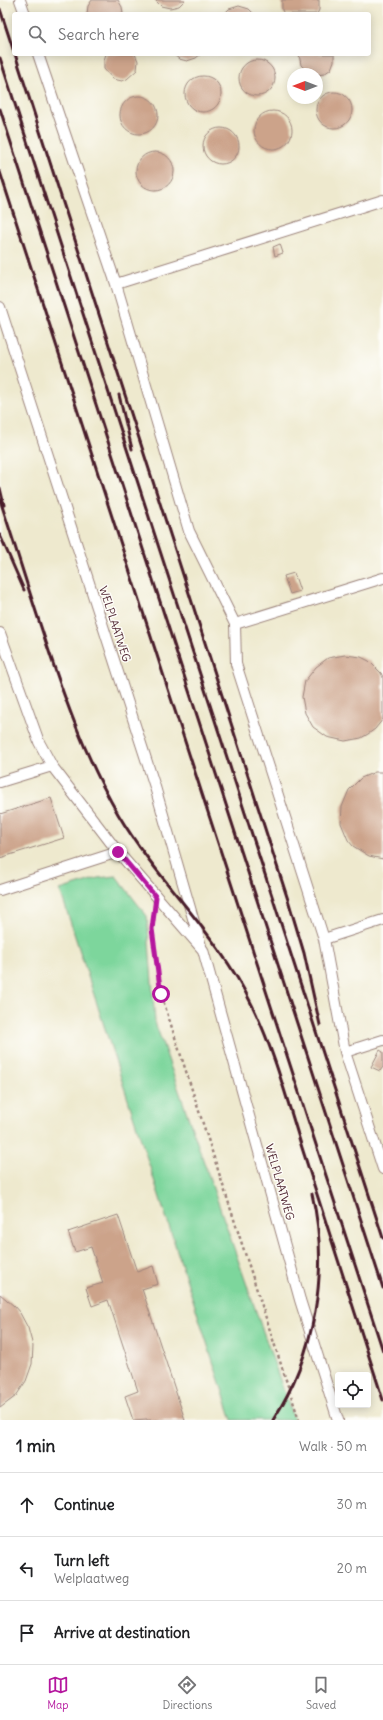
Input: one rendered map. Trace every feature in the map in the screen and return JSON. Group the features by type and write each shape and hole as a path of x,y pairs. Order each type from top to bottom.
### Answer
{"lane":[{"path":"20,0 24,12"},
{"path":"39,56 116,284 189,531 235,624 236,664 324,939 345,1052 383,1170"},
{"path":"116,284 383,200"},
{"name":"WELPLAATWEG","path":"0,307 155,787 300,1300 338,1420"},
{"path":"235,624 383,578"},
{"name":"WELPLAATWEG","path":"0,633 39,742 52,766 118,852 202,950"},
{"path":"0,782 52,766"},
{"path":"0,890 118,852"},
{"path":"324,939 383,920"},
{"path":"345,1052 383,1040"}],"path":[{"path":"156,897 152,929 161,994 299,1420"}],"green space":[{"path":"116,876 147,916 155,1022 294,1420 232,1420 60,890 98,878"}],"building":[{"path":"92,0 118,0 123,12 87,12 88,6"},
{"path":"155,0 185,0 179,6 170,8 161,6"},
{"path":"282,0 319,0 318,12 283,12"},
{"path":"239,6 249,9 252,12 226,12 229,9"},
{"path":"105,56 136,56 138,61 137,70 127,79 122,81 113,79 104,69"},
{"path":"175,56 198,56 187,61 179,59"},
{"path":"299,56 334,56 331,69 324,74 323,68 304,68 301,65"},
{"path":"261,60 270,65 274,71 274,85 270,91 261,96 253,96 244,91 240,85 239,74 244,65 250,61"},
{"path":"200,76 206,76 216,81 221,94 216,107 206,112 200,112 190,107 185,97 185,91 190,81"},
{"path":"330,92 341,93 347,97 352,106 351,117 347,123 338,128 327,127 321,123 316,114 317,104 323,104 323,96"},
{"path":"135,96 143,96 153,101 157,108 157,122 153,129 143,134 135,134 125,129 123,126 120,119 120,111 125,101 128,99"},
{"path":"273,111 283,114 289,120 292,130 289,140 283,146 273,149 263,146 257,140 254,130 257,120 263,114"},
{"path":"225,128 234,133 238,139 238,153 234,159 225,164 217,164 208,159 204,153 203,142 208,133 214,129"},
{"path":"151,152 159,152 169,157 173,164 173,178 169,185 159,190 151,190 141,185 139,182 136,175 136,167 141,157 144,155"},
{"path":"280,244 283,253 275,256 273,247"},
{"path":"294,573 300,591 290,594 284,576"},
{"path":"345,655 361,657 369,661 381,673 383,677 383,719 375,729 368,734 361,738 345,741 327,737 313,727 305,713 302,697 305,681 316,667 328,658"},
{"path":"375,772 383,772 383,859 369,856 353,846 348,840 341,823 342,807 349,790 361,778"},
{"path":"51,798 64,838 0,858 0,814"},
{"path":"380,1050 383,1052 383,1067 380,1071 371,1067"},
{"path":"118,1215 137,1272 153,1266 158,1284 142,1289 185,1420 133,1420 125,1396 138,1391 108,1300 92,1306 86,1288 103,1283 91,1247 75,1252 68,1232"},
{"path":"0,1294 20,1313 28,1328 33,1346 32,1364 26,1381 16,1396 0,1408"}],"railway":[{"path":"0,9 12,46"},
{"path":"16,56 289,903 304,953 320,1025"},
{"path":"0,58 383,1238"},
{"path":"0,109 383,1288"},
{"path":"0,172 383,1351"},
{"path":"119,395 132,449"},
{"path":"0,488 4,505"},
{"path":"0,500 66,699 84,746 106,792 134,839 151,863 205,931 238,979 252,1005 268,1041 383,1400"},
{"path":"0,535 24,590"},
{"path":"273,1420 287,1395 299,1368 309,1340 315,1311 319,1282 319,1252 317,1223 312,1194"}],"route":[{"path":"118,852 156,897 152,929 161,994"}]}
